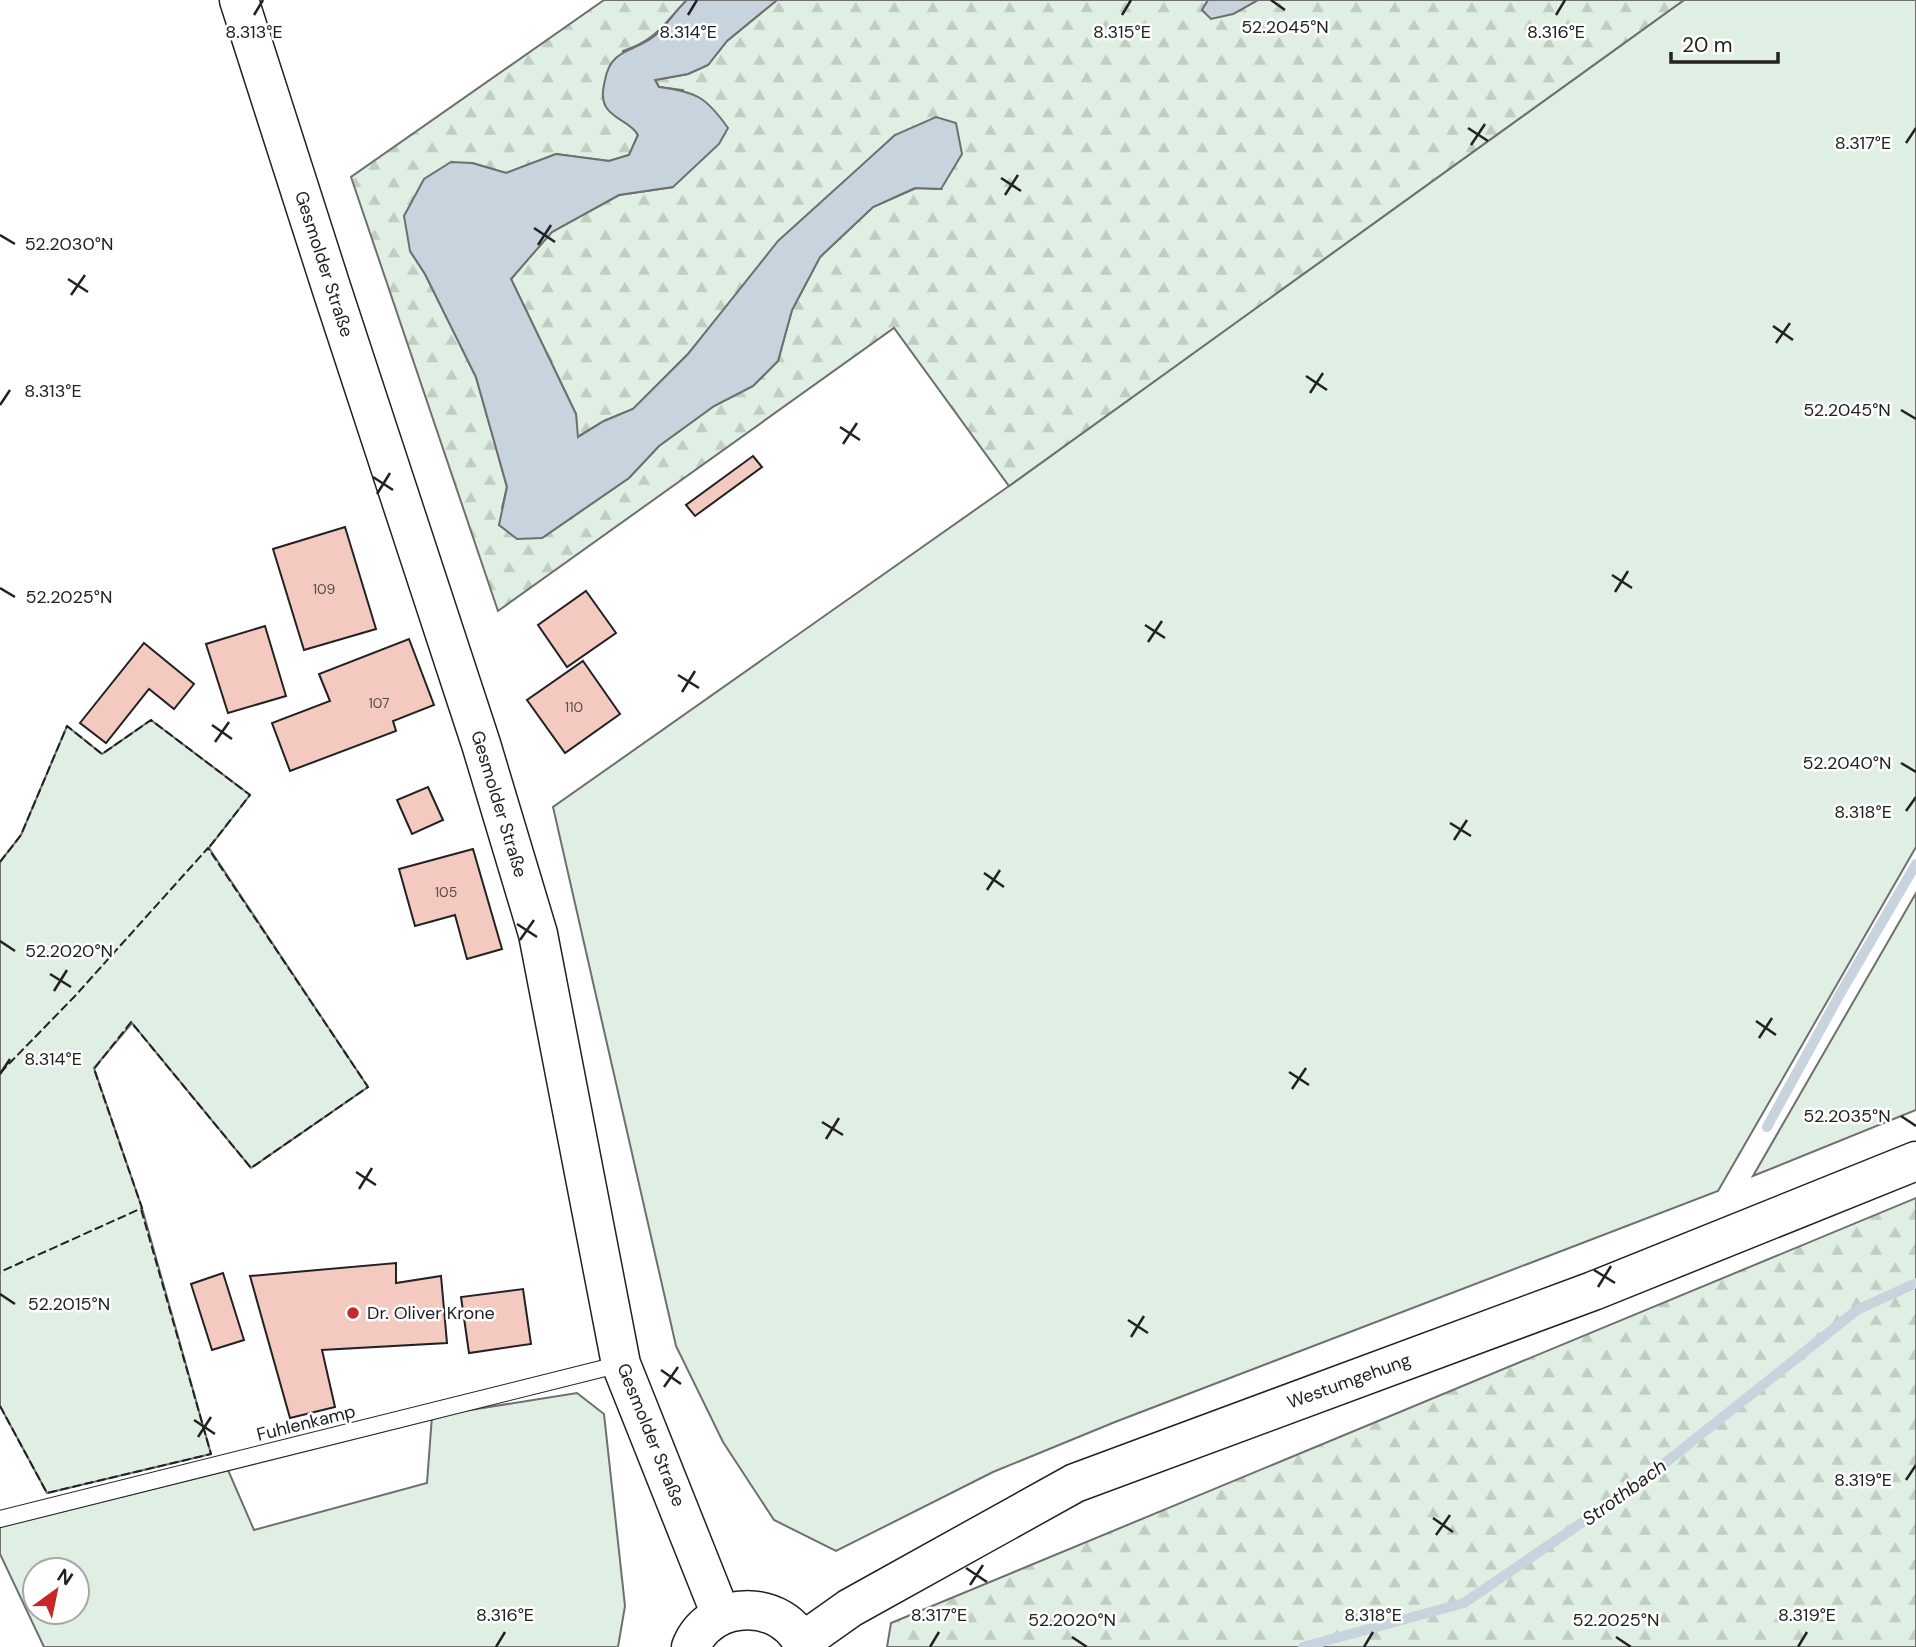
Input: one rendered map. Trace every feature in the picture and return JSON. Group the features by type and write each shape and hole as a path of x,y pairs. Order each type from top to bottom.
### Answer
{"street":[{"name":"Gesmolder Straße","path":"239,0 481,744 538,934 621,1364 721,1615"},
{"name":"Westumgehung","path":"803,1645 850,1608 1075,1483 1593,1291 1916,1161"},
{"path":"691,1647 706,1625 721,1615 739,1610 758,1610 776,1616 791,1627 803,1645"}],"lane":[{"name":"Fuhlenkamp","path":"0,1519 621,1364"}],"green space":[{"path":"604,0 687,0 652,36 623,51 617,117 633,127 638,135 629,155 609,161 556,154 506,173 472,163 410,251 425,274 476,377 507,487 502,508 542,538 629,478 659,446 714,406 753,386 778,361 792,310 820,257 873,207 916,188 941,189 895,135 844,183 723,311 688,354 633,409 604,421 577,437 576,414 511,279 551,232 619,195 673,187 683,90 659,87 655,80 688,74 708,65 727,41 777,0 1208,0 1202,10 1233,14 1258,0 1684,0 1009,486 894,328 498,611 351,177"},
{"path":"1684,0 1916,0 1916,847 1718,1191 1115,1422 993,1472 836,1551 774,1520 723,1442 676,1346 553,807 1009,486"},
{"path":"151,720 250,795 209,848 368,1087 251,1168 132,1023 94,1068 142,1208 211,1454 47,1493 0,1406 0,862 21,835 67,726 102,754"},
{"path":"1916,893 1916,1110 1753,1176"},
{"path":"1916,1198 1916,1647 887,1647 891,1623"},
{"path":"577,1393 604,1414 625,1606 618,1647 44,1647 34,1626 91,1626 91,1556 21,1556 21,1598 0,1554 0,1527 228,1470 254,1530 427,1483 432,1416"}],"shaded area":[{"path":"687,0 777,0 727,41 708,65 688,74 655,80 659,87 692,94 713,109 728,128 719,144 673,187 619,195 552,232 511,279 576,414 578,437 604,421 633,409 688,354 778,241 895,135 936,117 956,123 962,154 941,189 915,188 873,207 820,257 792,310 778,361 753,386 714,406 659,446 629,478 542,538 517,539 499,525 507,487 476,377 425,274 410,251 404,216 424,179 451,162 472,163 506,173 556,154 609,161 629,155 638,135 604,104 603,90 608,69 619,55 658,33"},
{"path":"1208,0 1258,0 1233,14 1211,19 1202,10"}],"building":[{"path":"753,456 762,467 695,516 686,505"},
{"path":"345,527 376,629 304,650 273,549"},
{"path":"586,591 616,633 567,667 538,625"},
{"path":"265,626 286,696 228,713 206,644"},
{"path":"409,639 434,705 393,721 396,731 290,771 272,723 330,701 319,674"},
{"path":"144,643 194,684 174,709 149,689 106,743 80,723"},
{"path":"583,661 620,714 565,753 527,700"},
{"path":"428,787 443,820 412,834 397,800"},
{"path":"473,849 502,949 467,959 455,915 415,926 399,869"},
{"name":"Dr. Oliver Krone","path":"396,1263 396,1283 441,1276 447,1343 322,1350 335,1407 290,1418 250,1276"},
{"path":"223,1273 244,1340 212,1350 191,1284"},
{"path":"523,1289 531,1344 469,1353 461,1297"}],"waterway":[{"path":"1767,1127 1916,864"},
{"name":"Strothbach","path":"1303,1647 1464,1603 1640,1483 1857,1310 1916,1283"}],"fence":[{"path":"0,862 21,835 67,726 102,754 151,720 250,795 207,850"},
{"path":"0,1073 75,996 208,848 368,1087 251,1168 131,1022 94,1069 142,1208 0,1272"},
{"path":"0,1406 47,1493 211,1454 141,1209"}],"place":[{"name":"Dr. Oliver Krone","path":"353,1313"}]}
